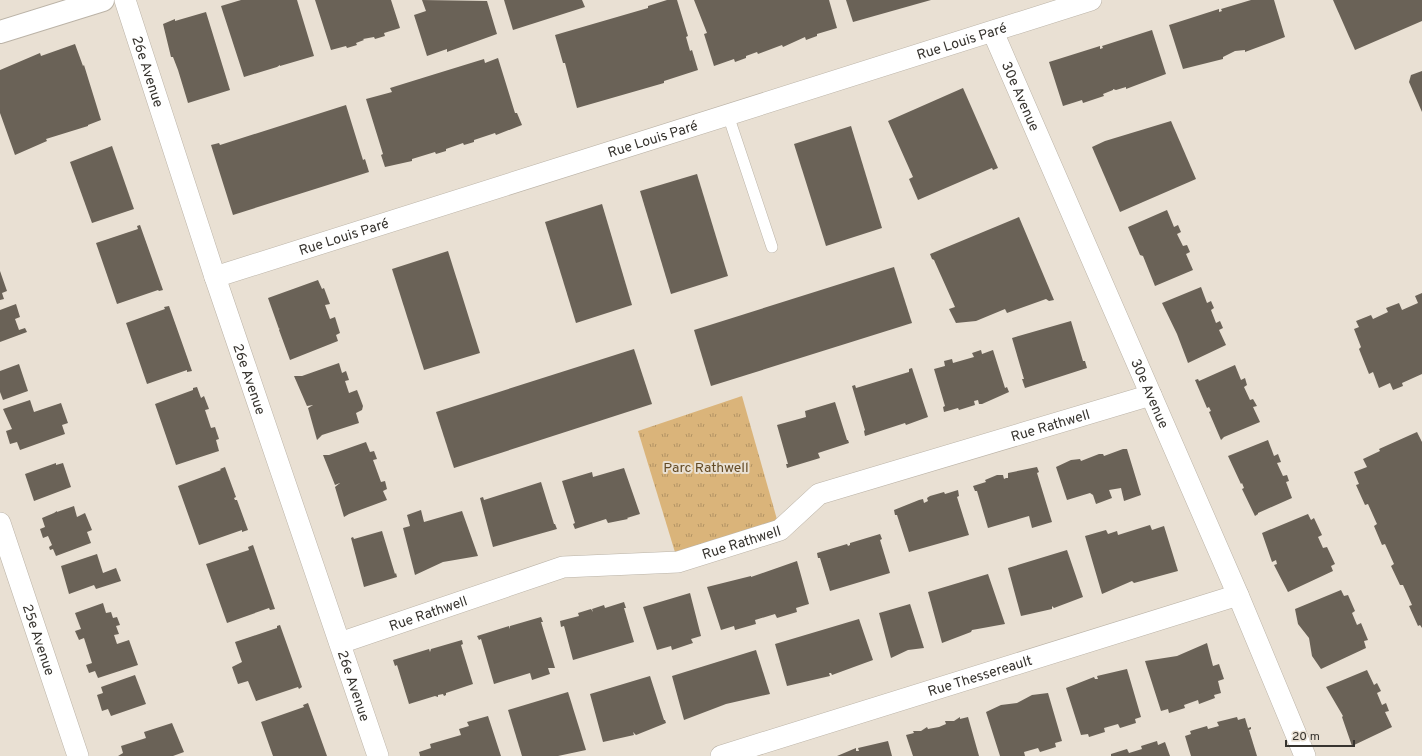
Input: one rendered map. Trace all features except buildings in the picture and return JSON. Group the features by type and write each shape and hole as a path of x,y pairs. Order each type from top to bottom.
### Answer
{"street":[{"path":"0,32 103,0"},
{"name":"26e Avenue","path":"124,0 215,277 378,756"},
{"name":"Rue Louis Paré","path":"215,277 1091,0"},
{"name":"30e Avenue","path":"993,32 1238,595 1305,756"},
{"name":"Rue Rathwell","path":"340,643 563,567 678,562 685,560 780,530 819,494 1151,395"},
{"name":"25e Avenue","path":"0,523 78,756"},
{"name":"Rue Thessereault","path":"721,756 1238,595"}],"lane":[{"path":"728,115 772,247"}],"green space":[{"name":"Parc Rathwell","path":"742,396 780,530 678,562 638,431"}]}
